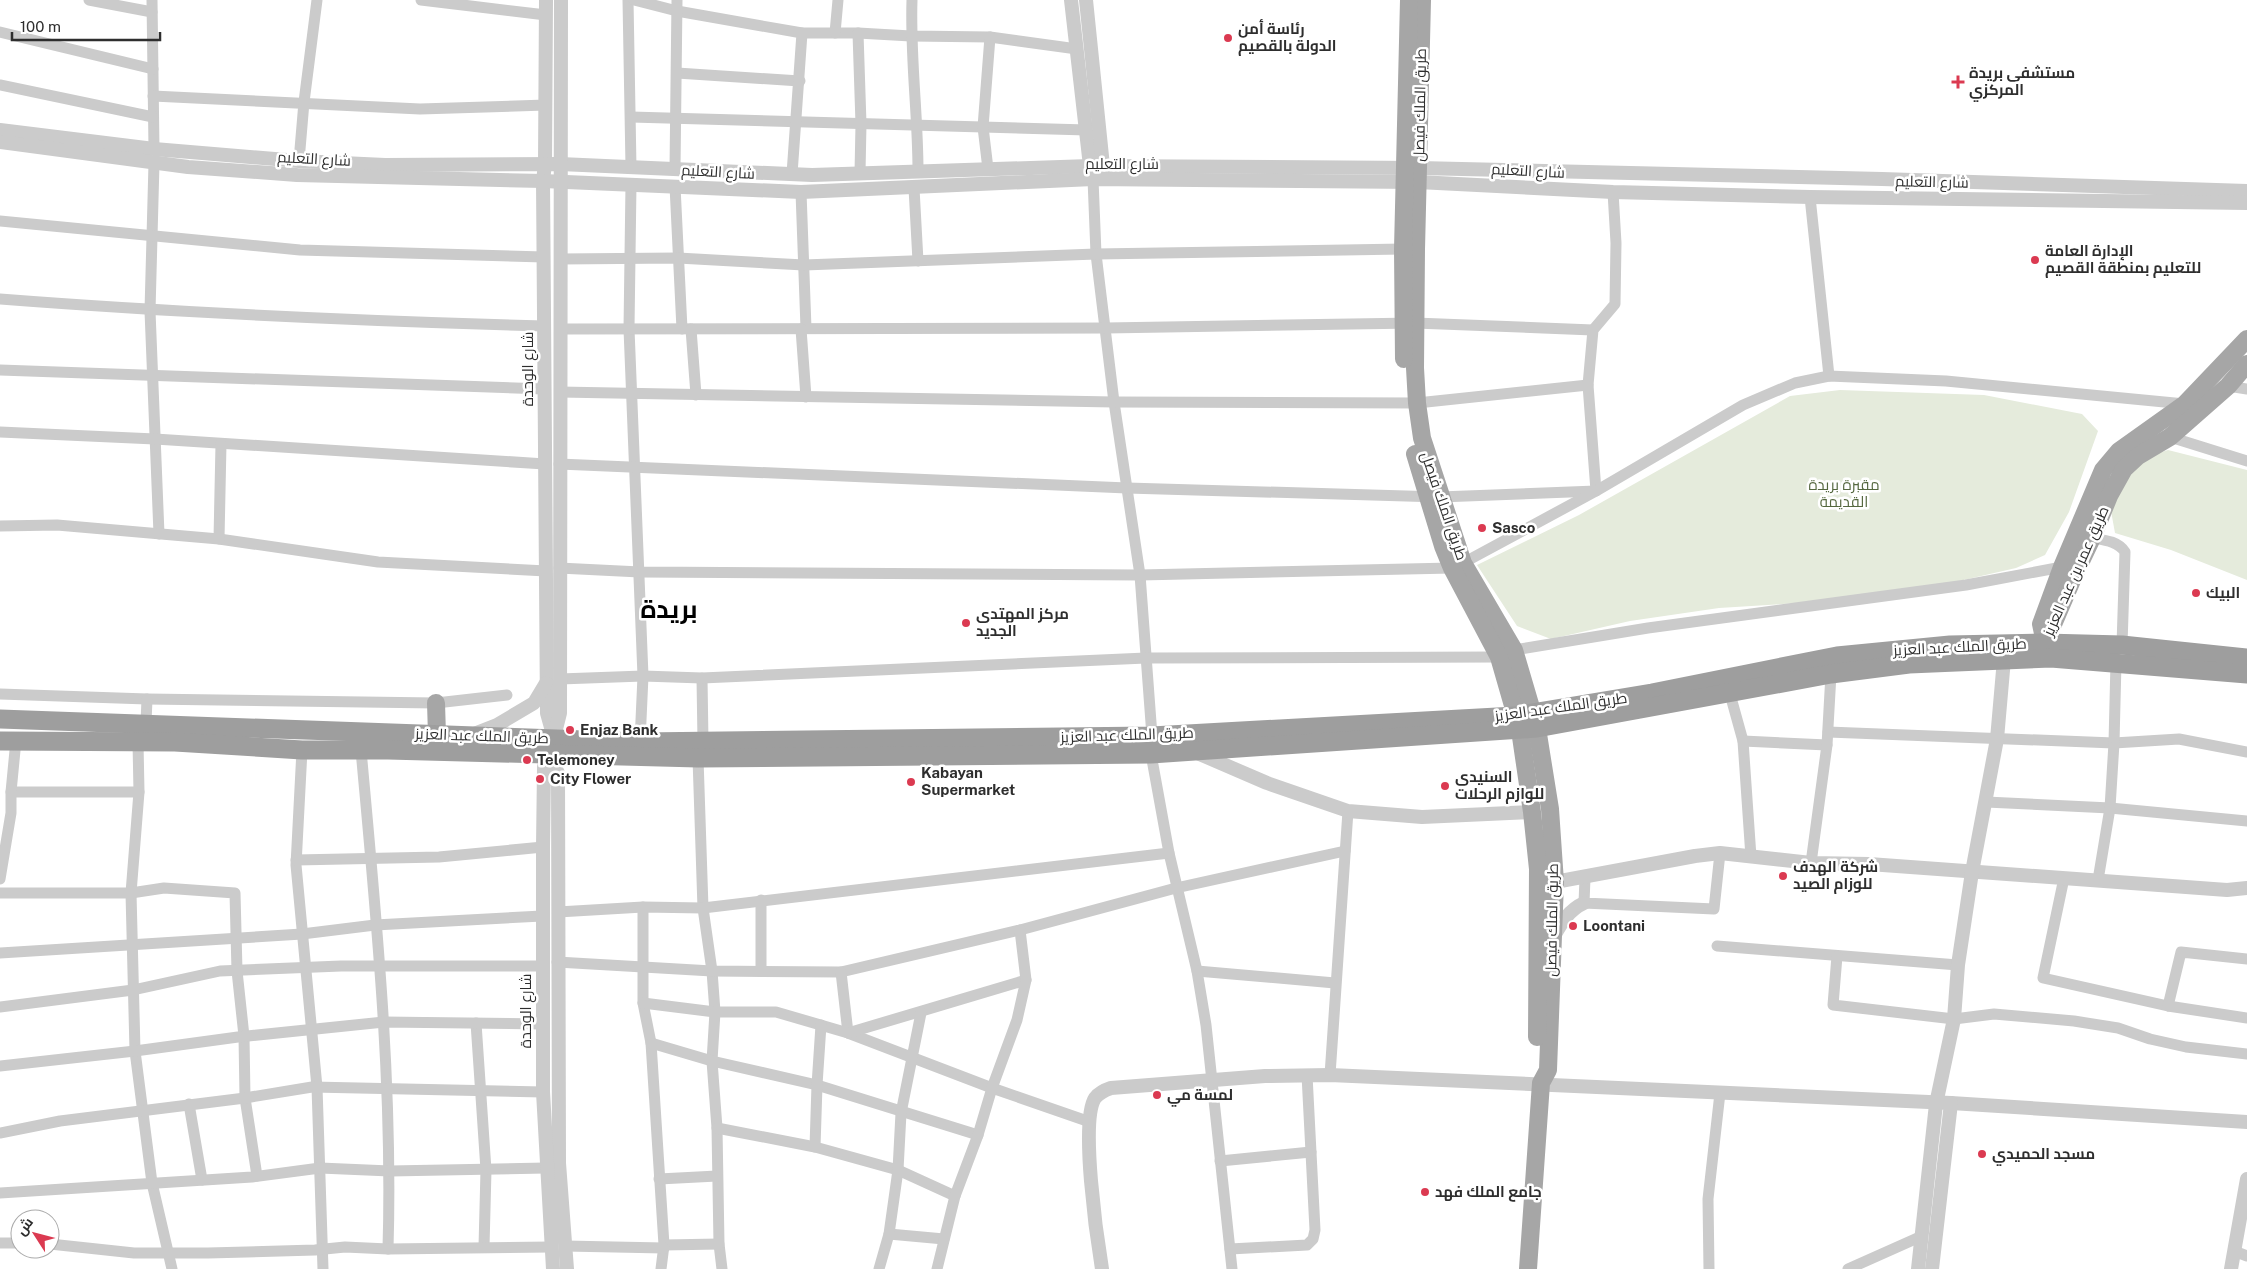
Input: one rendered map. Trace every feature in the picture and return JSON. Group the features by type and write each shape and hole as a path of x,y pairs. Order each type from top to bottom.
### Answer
{"highway":[{"name":"طريق الملك عبد العزيز","path":"0,719 437,735 551,746 701,750 1151,745 1526,722 1652,693 1837,656 1950,646 2046,643 2247,674"},
{"name":"طريق الملك عبد العزيز","path":"1151,745 1194,752 1526,722 1730,694 1831,674 1909,664 2119,654 2247,658"},
{"name":"طريق الملك عبد العزيز","path":"8,740 175,742 302,750 551,746 640,742 701,750"}],"main road":[{"name":"طريق الملك فيصل","path":"1409,0 1412,175 1403,249 1409,323"},
{"name":"طريق الملك فيصل","path":"1422,0 1412,175 1409,323 1410,438 1434,497 1457,565 1506,654 1550,809 1555,882 1548,1070 1541,1083 1524,1269"},
{"name":"طريق عمر بن عبد العزيز","path":"2046,643 2041,624 2062,567 2103,470 2119,451 2184,404 2247,339"},
{"name":"طريق عمر بن عبد العزيز","path":"2046,643 2072,578 2092,538 2109,496 2124,469 2138,456 2170,437 2228,386 2247,364"},
{"path":"436,703 437,735"},
{"name":"طريق الملك فيصل","path":"1526,722 1538,869 1537,1072 1541,1083"}],"street":[{"path":"88,0 152,6 154,156 150,311 159,534"},
{"path":"299,161 304,102 317,0"},
{"path":"420,0 546,15"},
{"name":"شارع الوحدة","path":"546,0 546,105 543,181 544,389 552,464 554,681 547,713 551,746 544,767 542,966 546,1168 558,1247 553,1269"},
{"path":"552,464 560,392 561,0"},
{"path":"628,0 631,167"},
{"path":"634,0 677,6 802,33 835,32 911,36 990,37 1077,49"},
{"path":"835,32 838,0"},
{"path":"912,0 911,36 918,125 918,171"},
{"path":"1071,0 1095,170"},
{"path":"1086,0 1095,170 1096,254 1114,402 1140,575 1151,745 1169,853 1197,971 1210,1050 1232,1269"},
{"path":"675,169 677,6"},
{"path":"0,32 154,69"},
{"path":"792,174 802,33"},
{"path":"858,33 861,124 860,173"},
{"path":"988,169 983,127 990,37"},
{"path":"677,73 800,80"},
{"path":"0,85 153,117"},
{"path":"153,96 420,109 546,105"},
{"path":"631,117 1088,130"},
{"name":"شارع التعليم","path":"0,130 154,156 297,176 543,181 801,192 914,188 1095,170"},
{"name":"شارع التعليم","path":"0,142 154,156 385,165 560,164 792,174 988,169 1412,175 1872,178 2247,191"},
{"name":"شارع التعليم","path":"1412,175 1613,192 1810,197 2247,203"},
{"path":"631,184 629,329 633,394 633,467 640,572 643,676 640,742"},
{"path":"676,186 678,258 696,395"},
{"path":"914,188 918,261"},
{"path":"801,192 806,397"},
{"path":"1596,491 1588,385 1593,330 1616,304 1616,243 1613,192"},
{"path":"1810,197 1829,376"},
{"path":"0,221 300,250 544,257"},
{"path":"560,259 678,258 804,265 1096,254 1403,249"},
{"path":"0,299 150,311 294,318 544,326"},
{"path":"560,329 1106,328 1409,323 1593,330"},
{"path":"0,370 544,389"},
{"path":"0,526 58,525 219,539 378,562 552,570 1140,575 1457,565 1596,491 1743,405 1795,383 1829,376 1946,381 2184,404"},
{"path":"560,392 1114,402 1411,403 1588,385"},
{"path":"2228,386 2247,389"},
{"path":"0,432 155,439 552,464 1127,488 1434,497 1596,491"},
{"path":"2170,437 2247,461"},
{"path":"219,539 221,444"},
{"path":"2092,538 2112,542 2125,552 2110,808 2098,880"},
{"path":"468,737 497,725 534,703 554,681 643,676 702,678 1146,658 1506,654 1648,628 1966,585 2062,567"},
{"path":"1918,1269 1936,1104 1954,1020 1958,965 1972,872 1997,739 2004,659"},
{"path":"1811,863 1827,745 1831,674"},
{"path":"702,678 702,908 712,971 715,1012 712,1061 717,1128 719,1244 722,1269"},
{"path":"0,694 147,699 436,703 507,695"},
{"path":"1730,694 1743,741 1751,856"},
{"path":"146,723 147,699"},
{"path":"1828,732 2114,743 2179,739 2247,752"},
{"path":"0,879 11,813 7,798 8,740"},
{"path":"1743,741 1827,745"},
{"path":"138,742 139,792 131,893 135,1051 152,1184 172,1269"},
{"path":"551,746 558,773 558,1247 568,1269"},
{"path":"302,750 296,860 317,1087 323,1269"},
{"path":"361,750 377,925 388,1088 390,1171 388,1249"},
{"path":"1194,752 1267,783 1348,811 1422,816 1532,812"},
{"path":"7,798 139,792"},
{"path":"1986,802 2110,808 2247,821"},
{"path":"1330,1075 1348,811"},
{"path":"296,860 439,857 543,846"},
{"path":"557,962 712,971 841,972 1020,930 1176,888 1345,851"},
{"path":"558,912 643,907 702,908 1169,853"},
{"path":"1555,882 1720,853 1811,863 1870,864 2227,890 2247,888"},
{"path":"1552,939 1574,907 1584,903 1714,909 1720,853"},
{"path":"1584,878 1584,903"},
{"path":"2064,878 2043,978 2168,1006 2247,1018"},
{"path":"0,894 131,893 164,888 235,894 237,971 244,1036 245,1098 257,1176"},
{"path":"761,971 762,900"},
{"path":"643,907 643,1003 651,1043 664,1246 661,1269"},
{"path":"0,953 302,934 377,925 542,916"},
{"path":"937,1269 955,1196 1017,1020 1026,980 1020,930"},
{"path":"1716,946 1958,965"},
{"path":"2168,1006 2181,952 2247,959"},
{"path":"1838,956 1833,1005 1954,1020 1994,1014 2074,1021 2118,1028 2150,1039 2186,1047 2247,1054"},
{"path":"0,1007 134,990 220,971 379,966 542,966"},
{"path":"1197,971 1335,983"},
{"path":"841,972 848,1032"},
{"path":"848,1032 921,1013 1026,980"},
{"path":"643,1003 715,1012 776,1012 848,1032 992,1088 1090,1122"},
{"path":"880,1269 889,1234 898,1170 901,1113 921,1013"},
{"path":"0,1066 135,1051 244,1036 311,1031 384,1022 543,1024"},
{"path":"476,1023 479,1090 486,1170 484,1247"},
{"path":"815,1147 816,1085 821,1025"},
{"path":"651,1043 712,1061 816,1085 901,1113 978,1135"},
{"path":"1230,1249 1307,1244 1312,1239 1315,1230 1307,1075"},
{"path":"1102,1269 1094,1221 1089,1149 1090,1122 1091,1108 1095,1098 1111,1088 1265,1076 1330,1075 1541,1083 1936,1104 1951,1103 2247,1122"},
{"path":"0,1133 60,1121 317,1087 543,1092"},
{"path":"1709,1269 1708,1199 1720,1093"},
{"path":"1932,1269 1951,1103"},
{"path":"189,1104 202,1180"},
{"path":"717,1128 815,1147 898,1170 955,1196"},
{"path":"1220,1161 1311,1152"},
{"path":"0,1193 257,1176 320,1168 390,1171 546,1168"},
{"path":"659,1178 717,1176"},
{"path":"2231,1269 2240,1254 2247,1178"},
{"path":"889,1234 944,1239"},
{"path":"1848,1269 1922,1236"},
{"path":"60,1245 134,1253 168,1253 345,1247 388,1249 719,1244"}],"green space":[{"name":"مقبرة بريدة القديمة","path":"1840,390 1984,395 2082,414 2098,431 2069,512 2045,555 2016,568 1920,590 1799,603 1719,608 1630,621 1551,639 1517,626 1477,565 1579,515 1790,396"},
{"path":"2168,450 2247,470 2247,580 2171,550 2115,533 2111,511 2120,484 2149,456"}],"place":[{"name":"رئاسة أمن الدولة بالقصيم","path":"1228,38"},
{"name":"مستشفى بريدة المركزي","path":"1958,82"},
{"name":"الإدارة العامة للتعليم بمنطقة القصيم","path":"2035,260"},
{"name":"Sasco","path":"1482,528"},
{"name":"البيك","path":"2196,593"},
{"name":"مركز المهتدى الجديد","path":"966,623"},
{"name":"Enjaz Bank","path":"570,730"},
{"name":"Telemoney","path":"527,760"},
{"name":"City Flower","path":"540,779"},
{"name":"Kabayan Supermarket","path":"911,782"},
{"name":"السنيدي للوازم الرحلات","path":"1445,786"},
{"name":"شركة الهدف للوزام الصيد","path":"1783,876"},
{"name":"Loontani","path":"1573,926"},
{"name":"لمسة مي","path":"1157,1095"},
{"name":"مسجد الحميدي","path":"1982,1154"},
{"name":"جامع الملك فهد","path":"1425,1192"}],"district":[{"name":"بريدة","path":"669,609"}]}
